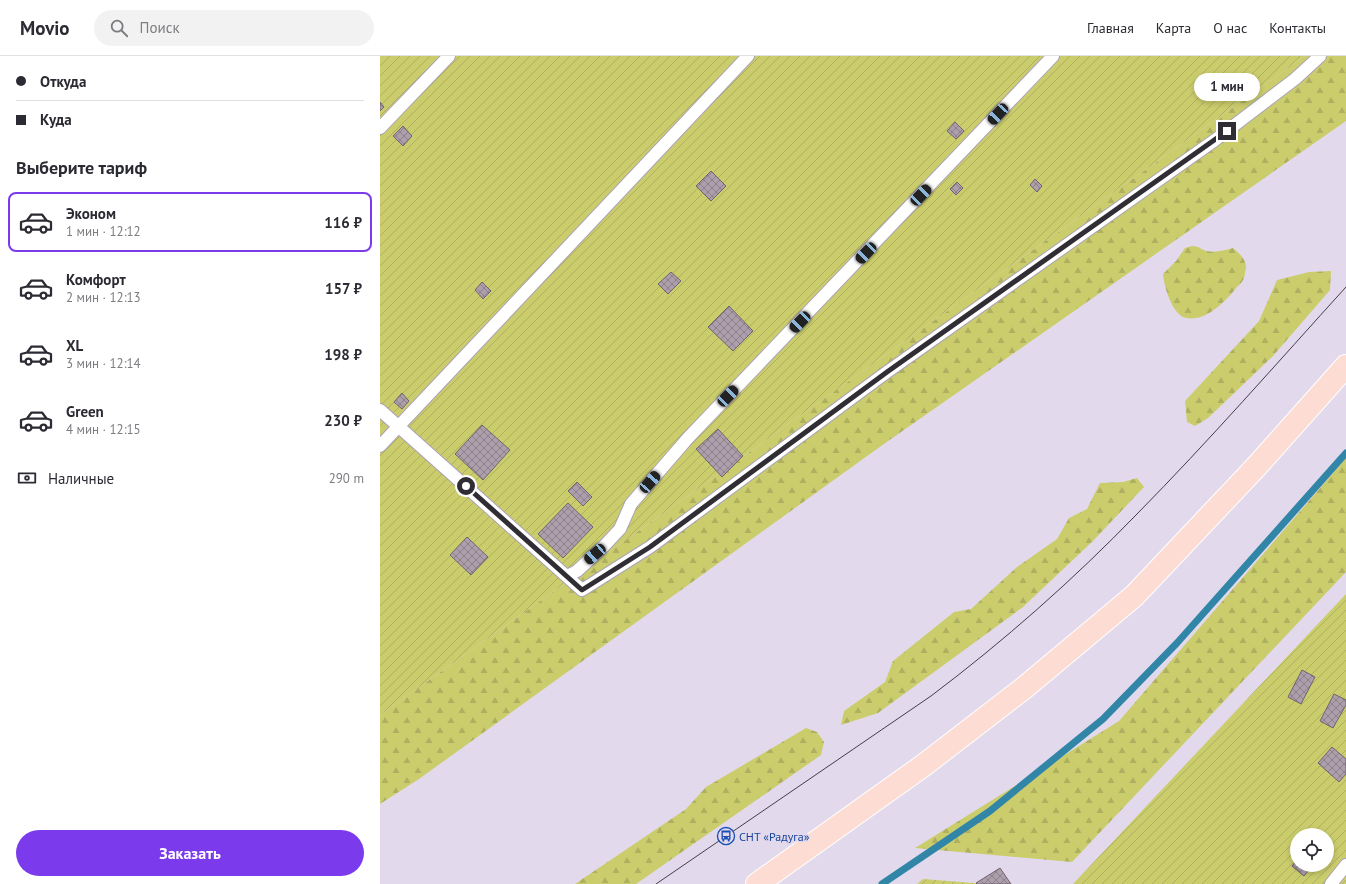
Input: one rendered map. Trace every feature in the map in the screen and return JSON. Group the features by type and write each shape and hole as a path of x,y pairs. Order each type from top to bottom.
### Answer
{"main road":[{"path":"757,884 924,765 1024,688 1134,596 1255,468 1346,366"}],"lane":[{"path":"380,128 449,56"},
{"path":"380,446 748,56"},
{"path":"567,576 577,571 620,529 631,504 688,438 1053,56"},
{"path":"380,410 582,590 650,547 887,372 1215,140 1295,79 1320,56"},
{"path":"1331,884 1346,865"}],"green space":[{"path":"380,56 1305,56 380,715"},
{"path":"1305,56 1346,56 1346,121 881,446 419,779 380,804 380,715"},
{"path":"1192,246 1210,252 1233,248 1240,254 1246,268 1242,282 1215,309 1201,317 1186,318 1181,316 1173,306 1165,286 1163,274 1176,261 1185,248"},
{"path":"1331,271 1330,290 1273,356 1208,418 1195,426 1187,422 1185,401 1259,321 1277,280 1309,272"},
{"path":"1346,458 1346,572 1072,862 915,848 1119,721"},
{"path":"1137,478 1144,487 1093,541 1023,607 878,713 841,725 844,711 885,682 893,661 954,612 971,609 1017,567 1057,539 1069,518 1087,509 1100,483 1123,482"},
{"path":"1346,594 1346,884 1073,884"},
{"path":"806,728 817,732 824,742 821,755 636,884 575,884 686,809 706,787"},
{"path":"923,879 986,884 917,884"}],"building":[{"path":"380,102 384,107 380,111"},
{"path":"955,122 964,131 956,139 947,131"},
{"path":"403,126 412,136 403,146 393,136"},
{"path":"711,171 726,186 711,201 696,186"},
{"path":"1035,179 1042,186 1037,192 1030,185"},
{"path":"957,182 963,188 956,195 950,189"},
{"path":"671,272 681,281 668,294 658,284"},
{"path":"482,282 491,291 483,299 475,290"},
{"path":"729,306 753,331 733,351 708,327"},
{"path":"402,393 409,401 402,409 394,402"},
{"path":"482,425 510,450 483,480 455,454"},
{"path":"718,429 743,456 722,477 696,449"},
{"path":"577,482 592,497 583,506 568,491"},
{"path":"568,503 593,527 563,558 538,534"},
{"path":"467,537 488,557 471,575 450,555"},
{"path":"1302,670 1315,677 1301,704 1288,697"},
{"path":"1334,694 1346,700 1346,705 1333,728 1320,721"},
{"path":"1332,747 1346,759 1346,774 1339,782 1318,763"},
{"path":"1000,868 1011,884 976,883"},
{"path":"1299,872 1307,872 1304,876"}],"waterway":[{"path":"882,884 990,811 1103,719 1177,643 1346,453"}],"tram line":[{"path":"656,884 931,696 1011,632 1113,539 1243,402 1346,287"}],"place":[{"name":"СНТ «Радуга»","path":"726,836"}],"route":[{"path":"466,486 582,590 650,547 887,372 1227,131"}]}
